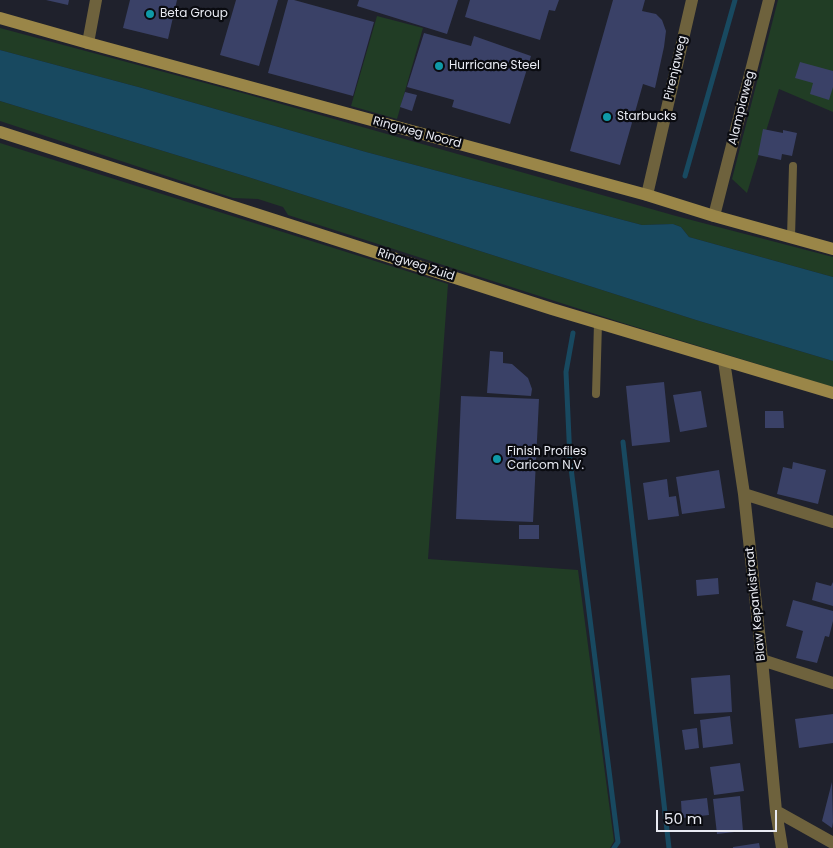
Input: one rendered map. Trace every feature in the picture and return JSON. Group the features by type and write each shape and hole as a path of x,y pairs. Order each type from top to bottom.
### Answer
{"street":[{"path":"88,43 96,0"},
{"name":"Pirenjaweg","path":"647,195 692,0"},
{"name":"Alampiaweg","path":"714,216 769,0"},
{"name":"Ringweg Noord","path":"0,18 647,195 833,249"},
{"name":"Ringweg Zuid","path":"0,132 598,323 833,393"},
{"name":"Blaw Kepankistraat","path":"724,361 744,494 776,811 782,848"},
{"path":"744,494 833,522"},
{"path":"762,660 833,683"},
{"path":"776,811 833,843"}],"lane":[{"path":"791,237 793,166"},
{"path":"596,394 598,323"}],"green space":[{"path":"778,0 833,0 833,112 779,89 747,193 732,179"},
{"path":"377,16 423,28 397,119 351,106"},
{"path":"0,28 246,94 676,216 833,257 833,277 689,237 681,227 673,224 642,225 366,152 142,88 0,50"},
{"path":"0,101 248,177 696,320 833,361 833,387 623,323 288,215 283,207 258,199 233,198 0,121"},
{"path":"0,143 448,284 428,559 578,570 614,841 610,848 0,848"}],"water":[{"path":"0,50 142,88 366,152 642,225 673,224 681,227 689,237 833,277 833,361 696,320 248,177 0,101"}],"building":[{"path":"46,0 69,0 68,5"},
{"name":"Beta Group","path":"130,0 177,0 168,39 123,28"},
{"path":"236,0 278,0 259,66 220,55"},
{"path":"288,0 374,22 353,96 268,73"},
{"path":"359,0 458,0 447,34 357,6"},
{"path":"470,0 559,0 555,11 549,10 540,40 465,17"},
{"name":"Starbucks","path":"613,0 645,0 642,11 656,14 662,20 666,31 655,88 643,84 620,165 570,151"},
{"path":"424,33 471,46 474,36 531,56 510,124 452,107 454,100 407,87"},
{"path":"800,62 833,71 833,87 829,100 810,94 813,83 795,78"},
{"path":"405,92 417,95 412,111 400,107"},
{"path":"763,129 783,133 783,130 797,133 792,156 782,154 781,160 758,155"},
{"path":"490,351 503,352 503,363 512,364 528,378 532,389 531,396 487,393"},
{"path":"664,382 670,442 632,446 626,386"},
{"path":"701,391 707,427 680,432 673,395"},
{"name":"Finish Profiles Caricom N.V.","path":"461,396 539,399 533,522 456,519"},
{"path":"765,411 783,411 784,428 765,428"},
{"path":"793,462 826,470 818,504 777,494 783,467 792,469"},
{"path":"719,470 725,508 682,514 676,477"},
{"path":"667,479 669,497 676,496 679,516 648,520 643,483"},
{"path":"519,525 539,525 539,539 519,539"},
{"path":"718,578 719,594 697,596 696,580"},
{"path":"816,582 831,586 833,582 833,606 812,600"},
{"path":"793,600 833,611 833,621 829,637 825,636 817,663 796,658 803,631 786,626"},
{"path":"730,675 732,712 694,714 691,678"},
{"path":"833,714 833,743 799,748 795,719"},
{"path":"730,716 733,744 703,748 700,720"},
{"path":"697,728 699,748 685,750 682,730"},
{"path":"740,763 744,791 714,795 710,767"},
{"path":"832,782 833,822 832,828 822,821"},
{"path":"740,796 743,831 717,834 713,799"},
{"path":"707,798 709,815 682,818 681,801"},
{"path":"759,843 760,848 733,848 733,847"}],"waterway":[{"path":"685,176 735,0"},
{"path":"573,333 566,372 570,460 618,842 614,848"},
{"path":"623,442 669,848"}],"place":[{"name":"Beta Group","path":"150,14"},
{"name":"Hurricane Steel","path":"439,66"},
{"name":"Starbucks","path":"607,117"},
{"name":"Finish Profiles Caricom N.V.","path":"497,459"}]}
